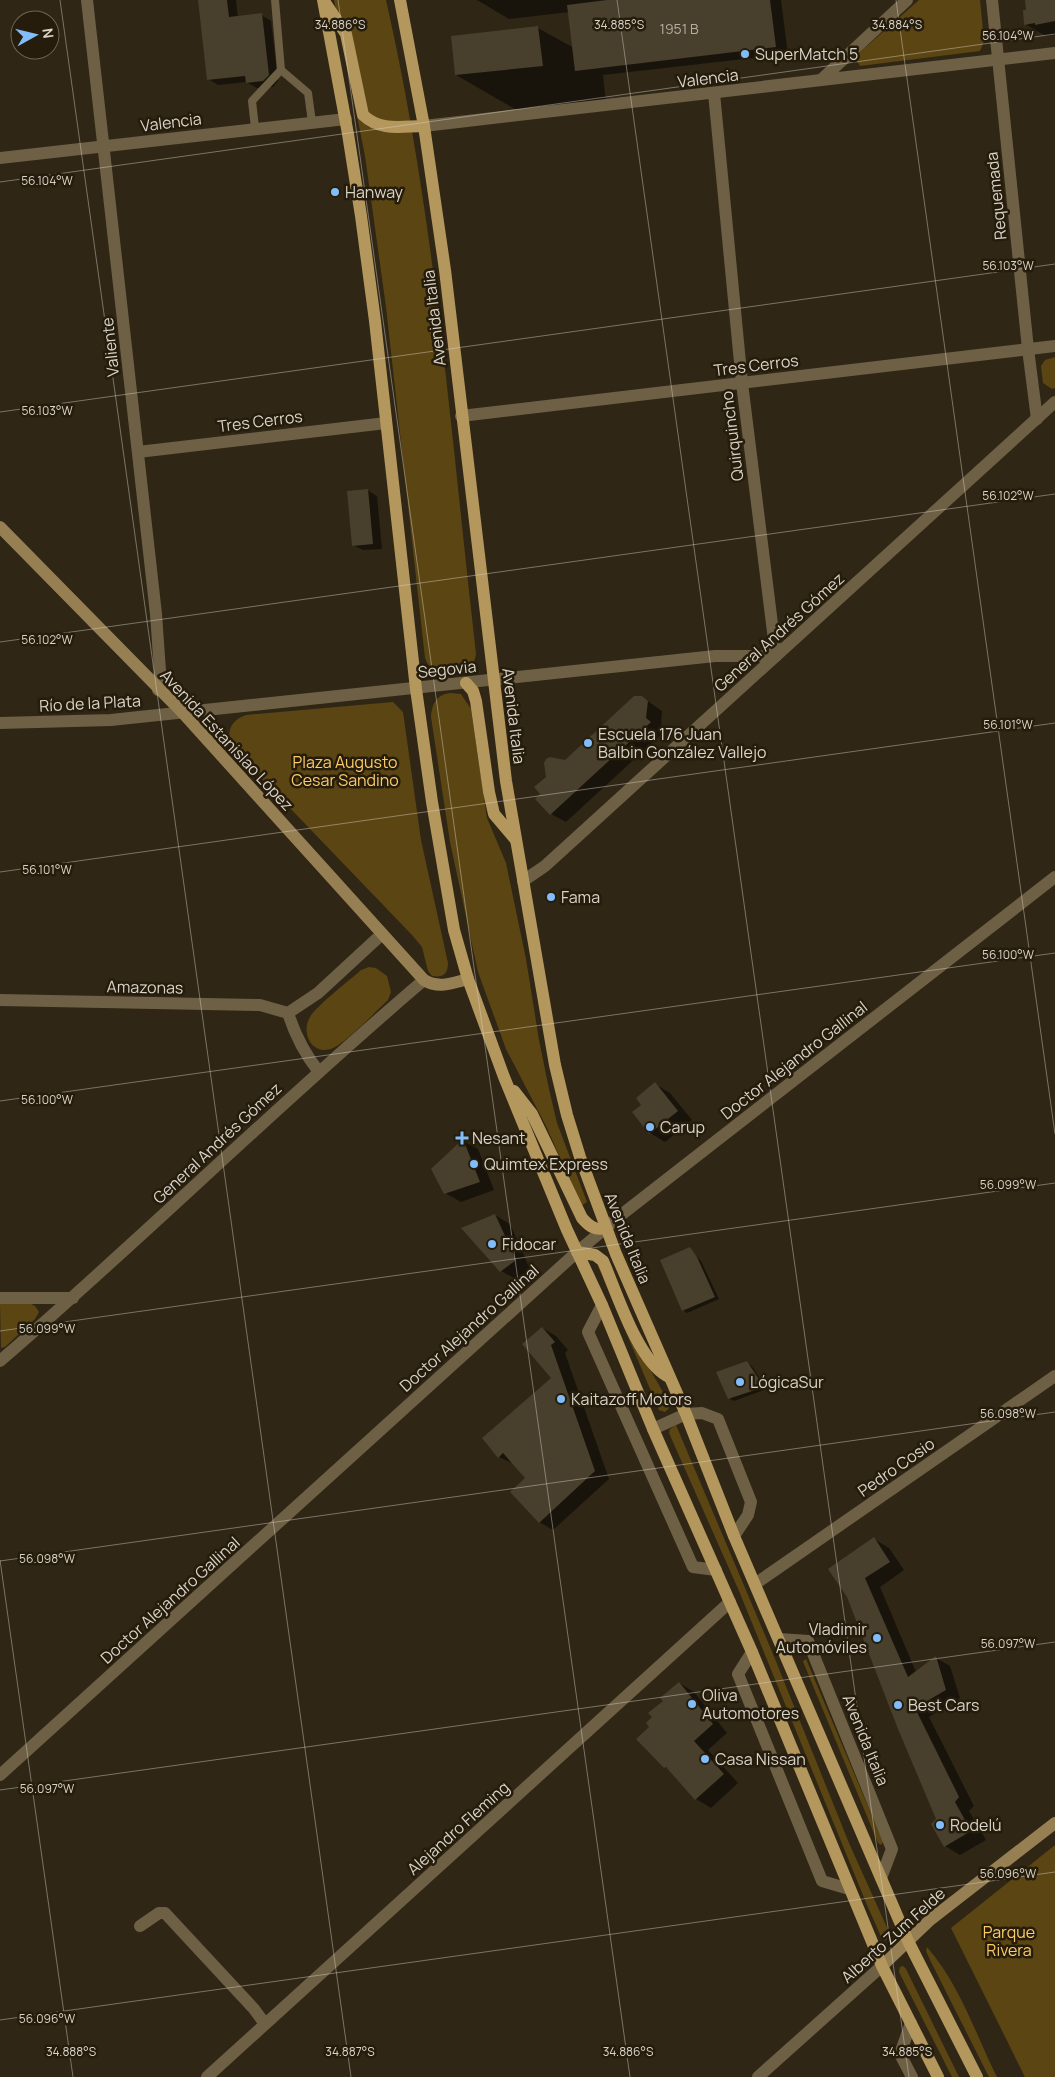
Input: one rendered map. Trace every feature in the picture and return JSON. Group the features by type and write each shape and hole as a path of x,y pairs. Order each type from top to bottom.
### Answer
{"main road":[{"path":"323,0 346,118 375,321 416,688 444,880 454,930 468,979 504,1077 577,1252 602,1305 653,1429 752,1652 849,1889 882,1966 938,2077"},
{"path":"323,0 346,34 363,115 370,121 387,127 424,126"},
{"name":"Avenida Italia","path":"400,0 424,126 445,270 506,781 557,1073 580,1158 606,1228 686,1414 734,1536 908,1941 978,2077"},
{"path":"466,683 473,691 476,701 488,792 494,814 516,840"},
{"path":"504,1077 532,1114 582,1218 589,1226 598,1229 606,1228"},
{"path":"577,1252 595,1255 603,1261 639,1345 658,1371 669,1377"}],"street":[{"name":"Valiente","path":"87,0 159,647 160,671 158,690"},
{"path":"821,80 907,0"},
{"name":"Requemada","path":"992,0 1028,350 1037,419"},
{"name":"Valencia","path":"424,126 1055,53"},
{"name":"Quirquincho","path":"714,93 742,383 776,656"},
{"name":"Valencia","path":"0,158 346,118"},
{"name":"Tres Cerros","path":"461,416 1055,346"},
{"name":"General Andrés Gómez","path":"523,881 545,866 1055,402"},
{"name":"Tres Cerros","path":"138,452 386,423"},
{"name":"Avenida Estanislao López","path":"0,527 158,690 182,712 358,904 382,934 424,980"},
{"name":"Segovia","path":"182,712 715,656 776,656"},
{"name":"Río de la Plata","path":"0,723 111,720 182,712"},
{"name":"Doctor Alejandro Gallinal","path":"0,1775 577,1252 1055,877"},
{"path":"319,1072 305,1054 288,1013 318,993 382,934"},
{"path":"424,980 432,985 441,986 468,979"},
{"name":"General Andrés Gómez","path":"0,1361 72,1298 319,1072 424,980"},
{"name":"Amazonas","path":"0,1000 260,1005 288,1013"},
{"path":"0,1298 72,1298"},
{"path":"602,1305 588,1332 693,1567 716,1570"},
{"name":"Pedro Cosio","path":"755,1584 1055,1376"},
{"path":"653,1429 686,1414 702,1413 718,1420 751,1502 748,1515 734,1536"},
{"name":"Alejandro Fleming","path":"207,2077 730,1602"},
{"name":"Avenida Italia","path":"779,1638 808,1642 892,1849 881,1878"},
{"path":"752,1652 738,1674 822,1881 849,1889"},
{"name":"Alberto Zum Felde","path":"758,2077 882,1966 930,1920 1055,1823"},
{"path":"140,1926 159,1913 165,1913 254,2009 265,2024"},
{"path":"911,2023 900,2054 912,2077"}],"lane":[{"path":"275,0 281,70 308,92 312,122"},
{"path":"255,128 252,101 281,70"}],"green space":[{"path":"334,0 386,0 403,81 417,162 440,326 476,654 468,669 452,675 436,671 429,666 425,658 386,307 365,156"},
{"path":"919,0 980,0 984,41 980,51 860,66 855,58 858,54"},
{"path":"1055,357 1055,388 1052,389 1043,383 1041,366 1045,360"},
{"path":"450,693 461,694 471,709 487,818 506,863 526,959 539,1040 557,1123 587,1202 581,1206 547,1128 506,1049 478,972 450,842 431,717 432,708 438,698"},
{"name":"Plaza Augusto Cesar Sandino","path":"393,702 403,712 421,840 448,963 447,970 442,976 432,976 428,971 422,947 412,935 233,749 229,738 230,728 236,720 246,715"},
{"path":"369,967 376,968 387,976 391,992 388,1000 339,1045 326,1050 314,1046 310,1042 307,1030 307,1023 310,1017 319,1006 361,970"},
{"path":"597,1264 599,1264 633,1340 667,1399 669,1408 665,1412 659,1410"},
{"path":"0,1304 31,1304 39,1312 35,1319 5,1347 1,1348"},
{"path":"676,1425 773,1654 849,1843 889,1932 890,1937 887,1940 882,1939 867,1905 739,1591 669,1433 670,1429"},
{"path":"806,1659 883,1842 881,1845 878,1843 804,1664 803,1661"},
{"name":"Parque Rivera","path":"1055,1845 1055,2077 1025,2077 951,1928"},
{"path":"927,1947 939,1962 958,1993 997,2077 989,2077 930,1960 926,1951"},
{"path":"903,1966 959,2077 952,2077 899,1972 900,1967"}],"building":[{"path":"198,0 227,0 229,17 262,13 269,75 263,81 246,83 245,76 207,80"},
{"path":"607,0 770,0 776,47 575,71 567,5"},
{"path":"1025,0 1055,0 1055,21 1024,25 1023,10 1026,10"},
{"path":"538,26 543,66 455,75 451,36"},
{"path":"368,489 373,544 352,546 347,491"},
{"path":"634,696 642,696 648,701 646,718 651,722 550,815 535,799 540,794 534,787 546,777 544,763 546,759 550,757 565,760"},
{"path":"655,1082 678,1111 649,1134 632,1112 641,1105 636,1098"},
{"path":"463,1139 480,1182 444,1194 431,1169"},
{"name":"Fidocar","path":"495,1214 516,1260 500,1272 461,1228"},
{"path":"690,1247 697,1257 715,1297 682,1311 660,1260"},
{"path":"542,1327 555,1342 551,1345 595,1471 539,1523 510,1492 525,1478 503,1453 498,1458 482,1438 551,1378 522,1344"},
{"name":"LógicaSur","path":"747,1361 764,1387 728,1399 716,1372"},
{"path":"874,1537 890,1562 865,1578 908,1677 936,1656 946,1690 915,1708 959,1797 955,1802 971,1831 944,1847 931,1824 936,1819 898,1729 847,1597 828,1569"},
{"path":"679,1682 713,1724 694,1741 724,1774 695,1800 666,1767 664,1768 636,1739 649,1727 646,1723 652,1717 648,1713 663,1701 660,1698"}],"place":[{"name":"SuperMatch 5","path":"745,54"},
{"name":"Hanway","path":"335,192"},
{"name":"Escuela 176 Juan Balbin González Vallejo","path":"588,743"},
{"name":"Fama","path":"551,897"},
{"name":"Carup","path":"650,1127"},
{"name":"Nesant","path":"462,1138"},
{"name":"Quimtex Express","path":"474,1164"},
{"name":"Fidocar","path":"492,1244"},
{"name":"LógicaSur","path":"740,1382"},
{"name":"Kaitazoff Motors","path":"561,1399"},
{"name":"Vladimir Automóviles","path":"877,1638"},
{"name":"Oliva Automotores","path":"692,1704"},
{"name":"Best Cars","path":"898,1705"},
{"name":"Casa Nissan","path":"705,1759"},
{"name":"Rodelú","path":"940,1825"}]}
